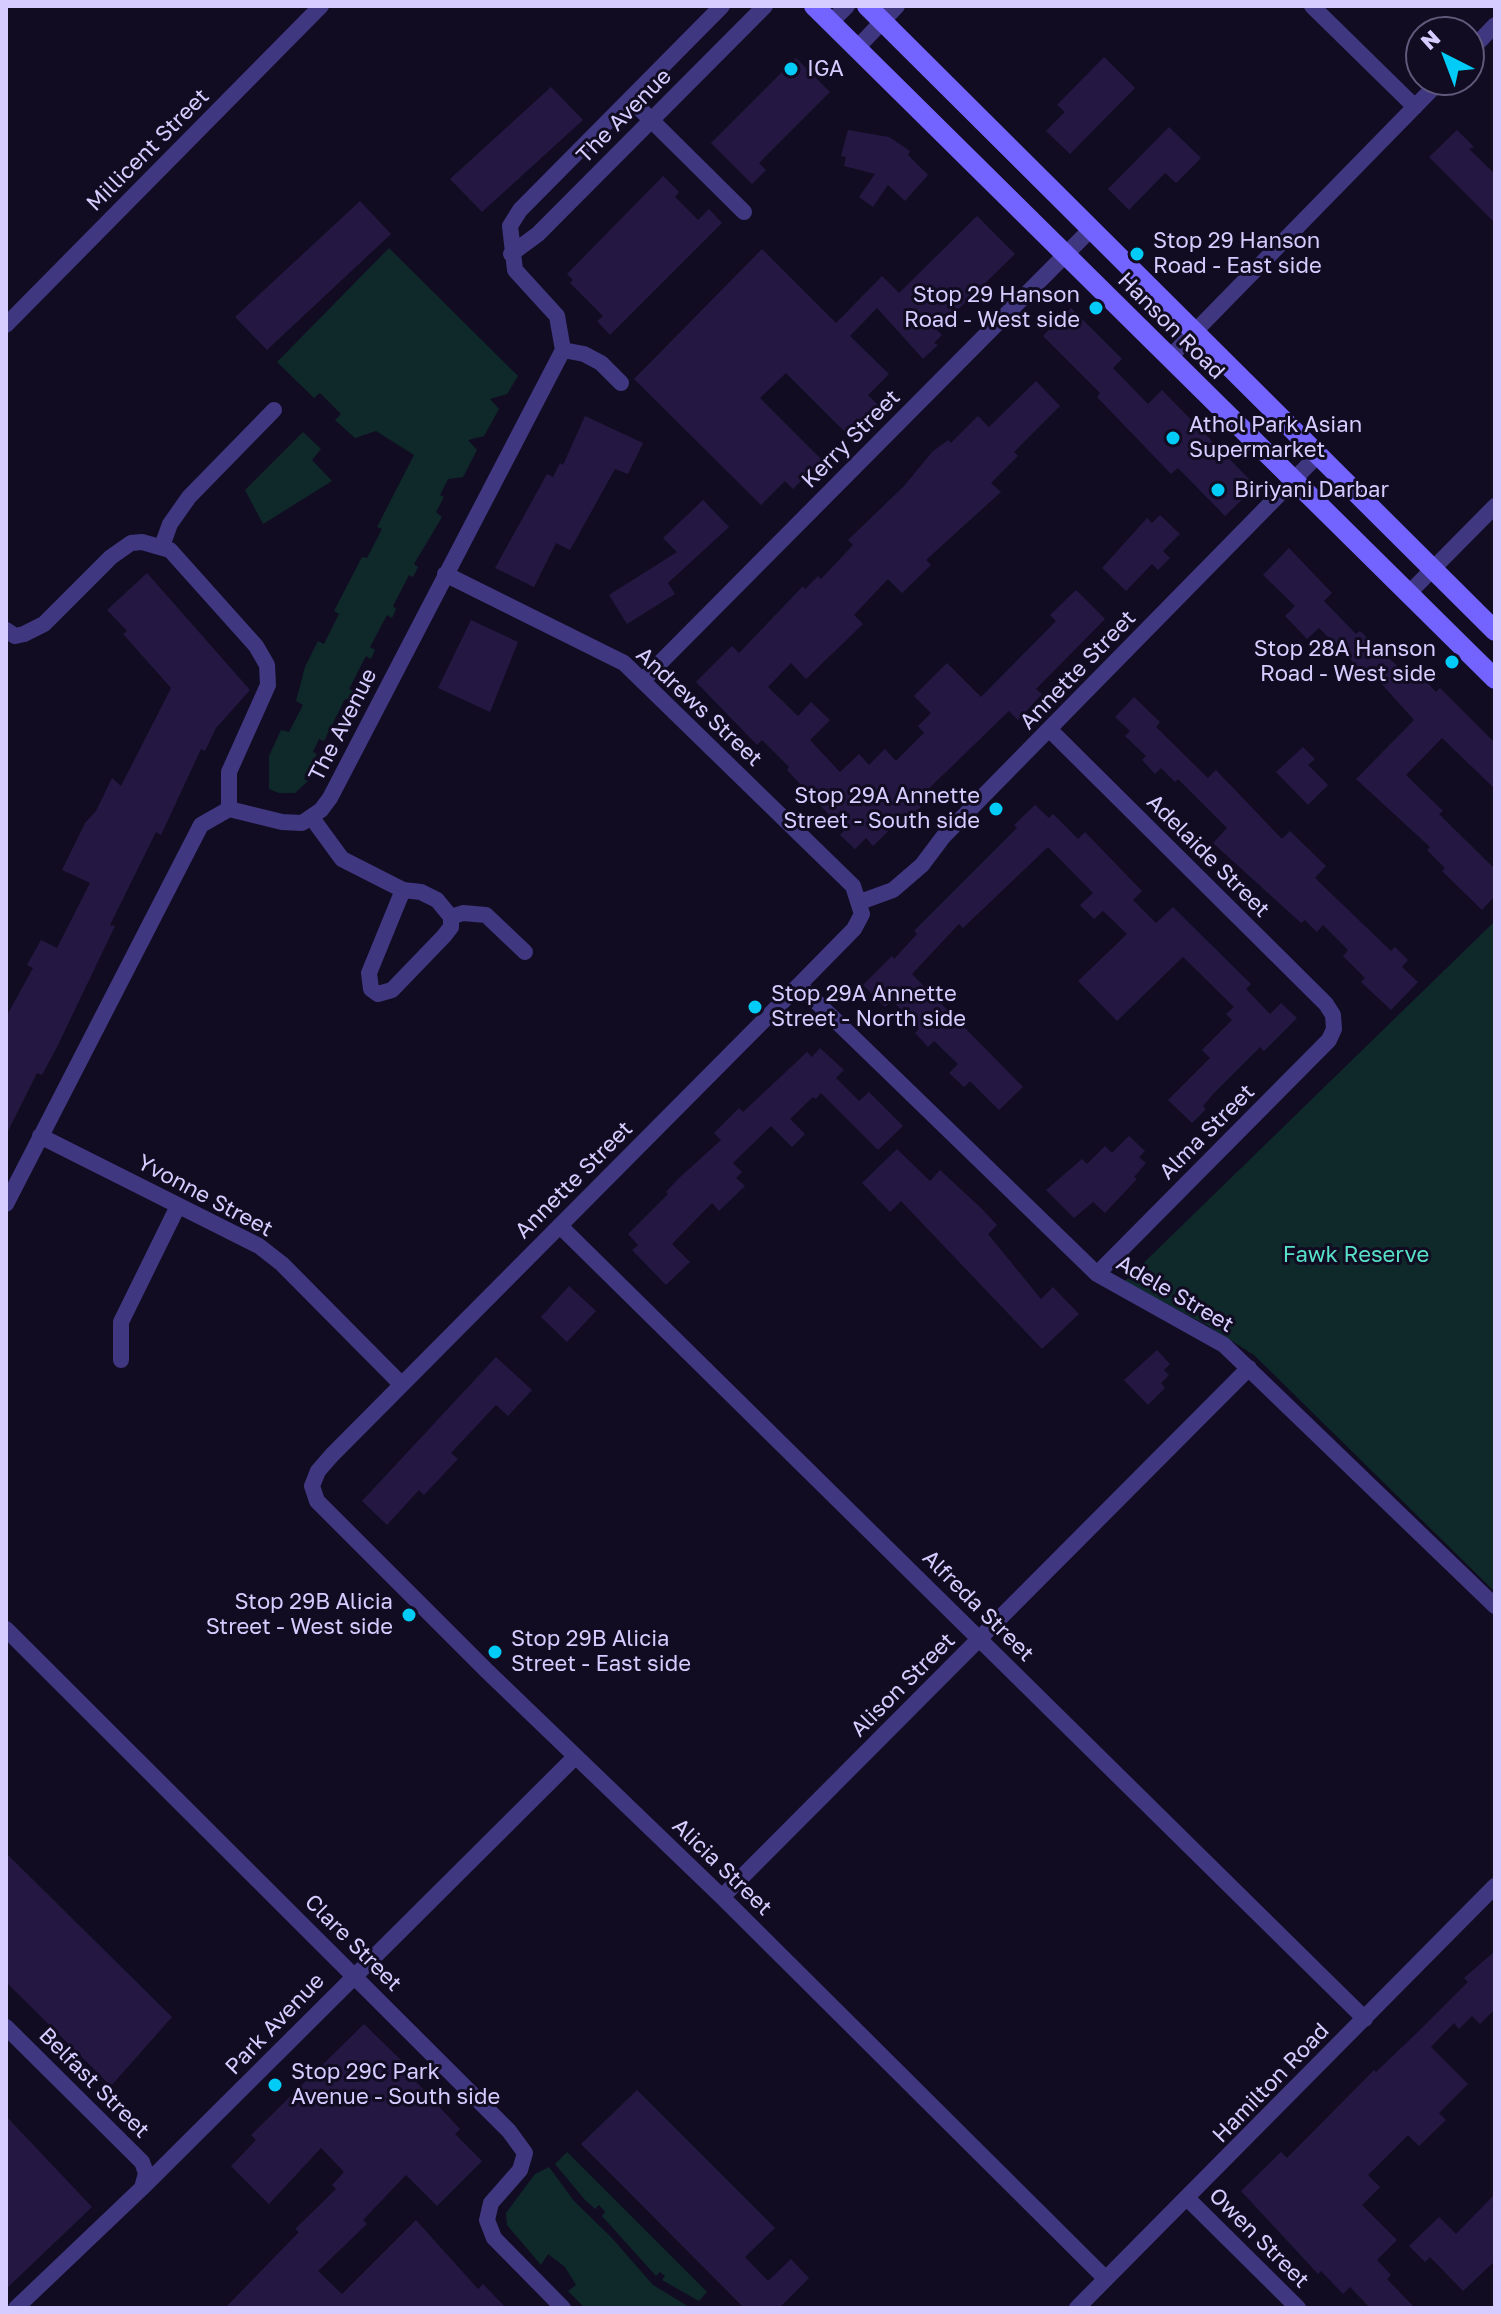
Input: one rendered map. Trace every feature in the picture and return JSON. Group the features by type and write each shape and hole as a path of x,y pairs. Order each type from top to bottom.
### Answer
{"main road":[{"name":"Hanson Road","path":"814,6 1495,679"},
{"name":"Hanson Road","path":"874,13 1495,631"}],"street":[{"name":"Millicent Street","path":"6,325 321,6"},
{"name":"The Avenue","path":"511,254 510,226 520,210 722,6"},
{"name":"The Avenue","path":"511,254 538,234 765,6"},
{"path":"830,23 847,6"},
{"path":"857,48 874,13 897,6"},
{"path":"1312,6 1415,107"},
{"path":"1169,358 1426,96"},
{"path":"631,100 744,212"},
{"name":"Kerry Street","path":"643,680 1091,229"},
{"path":"511,254 515,270 557,316 563,350 584,354 601,363 621,383"},
{"name":"The Avenue","path":"312,818 330,798 563,350"},
{"path":"162,546 170,524 189,497 274,410"},
{"name":"Annette Street","path":"312,1486 318,1471 401,1384 854,929 862,914 857,894 904,881 943,837 1318,455"},
{"path":"1408,594 1495,506"},
{"path":"9,637 44,624 121,549 142,542 162,546 184,563 256,646 267,665 268,685 229,772 229,809"},
{"name":"Andrews Street","path":"445,574 624,663 857,894"},
{"name":"Adelaide Street","path":"1050,730 1326,1004 1333,1015"},
{"path":"6,1204 191,840 210,817 229,809 292,824 312,818 342,859 403,890 421,892 437,900 451,917 451,927 392,990 378,994 371,989 369,973 403,890"},
{"path":"451,917 463,913 486,915 525,952"},
{"name":"Adele Street","path":"799,985 1097,1274 1194,1326 1249,1368 1495,1606"},
{"name":"Alma Street","path":"1097,1274 1329,1040 1334,1029 1333,1015"},
{"name":"Yvonne Street","path":"40,1136 259,1246 282,1264 401,1384"},
{"path":"121,1360 121,1322 178,1206"},
{"name":"Alfreda Street","path":"560,1226 1365,2019"},
{"name":"Alison Street","path":"722,1897 1249,1368"},
{"name":"Alicia Street","path":"312,1486 326,1513 722,1897 1106,2279"},
{"name":"Clare Street","path":"6,1629 509,2131 525,2153 520,2170 491,2203 487,2220 494,2238 563,2308"},
{"name":"Park Avenue","path":"16,2308 575,1757"},
{"name":"Hamilton Road","path":"1077,2308 1495,1886"},
{"name":"Belfast Street","path":"6,2027 142,2162 144,2180"},
{"name":"Owen Street","path":"1188,2199 1298,2308"}],"green space":[{"path":"389,248 518,376 507,394 490,399 499,409 484,436 468,440 477,450 463,477 448,479 436,512 442,517 414,564 418,567 413,577 409,575 393,606 396,609 392,618 387,615 370,647 375,650 371,659 366,656 349,689 354,691 350,700 345,699 324,741 319,739 313,752 317,754 304,779 308,781 295,793 279,793 269,789 269,756 281,730 289,732 303,705 296,701 305,667 318,641 324,644 339,614 334,611 362,557 367,558 382,529 377,527 414,455 376,431 355,438 335,420 341,414 320,393 314,398 277,362"},
{"path":"303,432 321,449 312,460 332,481 263,524 245,490"},
{"name":"Fawk Reserve","path":"1495,921 1495,1592 1254,1355 1205,1324 1124,1282"},
{"path":"567,2152 707,2292 699,2301 662,2280 665,2276 660,2272 656,2276 602,2216 605,2212 599,2205 595,2209 585,2200 555,2164"},
{"path":"549,2167 574,2201 653,2285 691,2308 585,2308 568,2291 576,2285 565,2267 548,2254 541,2265 507,2225 506,2213 535,2174"}],"building":[{"path":"1104,57 1135,88 1070,154 1046,131 1065,112 1057,105"},
{"path":"796,58 830,92 759,163 766,170 752,184 711,143"},
{"path":"551,87 583,120 482,212 450,179"},
{"path":"1169,127 1201,158 1176,183 1165,173 1129,210 1108,189"},
{"path":"848,130 889,137 910,151 908,155 928,175 905,201 888,185 873,207 859,197 875,174 844,166 846,157 841,156"},
{"path":"1457,130 1474,147 1469,149 1495,174 1495,223 1429,157"},
{"path":"663,176 679,192 675,197 698,220 709,209 722,223 610,335 597,321 603,316 570,283 573,280 567,274"},
{"path":"360,201 391,234 267,350 235,317"},
{"path":"977,216 1015,254 937,330 942,335 934,343 938,345 923,359 877,308 850,336 889,374 868,395 878,405 848,435 786,373 760,398 822,460 793,489 785,481 761,505 634,379 762,249 836,323 882,276 899,293"},
{"path":"1071,308 1122,359 1113,368 1148,404 1162,390 1250,480 1250,492 1225,516 1178,468 1171,474 1097,397 1100,393 1043,336"},
{"path":"1036,381 1060,406 1014,452 1018,456 991,483 1001,492 926,560 931,565 902,593 888,579 854,615 863,624 806,679 791,663 768,687 798,716 811,702 830,720 810,740 840,772 859,754 869,765 885,749 896,761 924,733 918,726 931,713 914,696 947,663 981,697 1056,621 1050,615 1076,590 1105,619 1036,689 1042,694 1018,720 1009,711 916,801 921,807 902,825 899,821 873,846 866,838 855,849 840,835 844,831 787,770 789,767 762,740 757,745 696,682 732,646 739,653 803,586 805,589 818,576 821,579 853,545 848,540 904,486 932,452 948,440 951,443 978,416 989,427"},
{"path":"585,416 643,443 628,474 615,469 570,550 556,543 534,587 495,568 547,474 553,477 560,463 563,465"},
{"path":"703,500 729,527 668,583 675,594 627,624 609,595 677,552 663,538"},
{"path":"1160,515 1180,534 1163,551 1170,558 1158,570 1152,564 1126,591 1102,568 1147,518 1152,523"},
{"path":"1289,548 1332,593 1324,601 1356,634 1360,631 1408,676 1415,669 1436,692 1440,688 1495,743 1495,789 1442,738 1406,775 1443,811 1439,814 1495,869 1495,896 1482,910 1442,871 1445,868 1427,850 1430,847 1356,779 1414,720 1370,671 1366,675 1319,628 1307,639 1285,616 1295,606 1263,575"},
{"path":"147,573 250,690 216,728 205,751 201,749 161,835 156,832 110,925 115,926 57,1047 42,1075 37,1073 6,1135 6,1017 33,968 27,965 41,940 57,948 90,883 62,870 85,823 96,811 112,778 121,786 171,688 123,634 127,631 107,610"},
{"path":"471,620 518,642 490,712 438,688"},
{"path":"1134,697 1160,722 1156,727 1208,778 1216,770 1282,839 1290,831 1326,866 1315,878 1391,951 1395,947 1408,960 1402,967 1418,982 1391,1010 1361,982 1365,978 1343,956 1348,950 1323,925 1317,932 1305,920 1301,923 1213,843 1227,828 1178,779 1175,782 1161,768 1155,774 1142,760 1146,756 1125,736 1130,731 1115,717"},
{"path":"1303,747 1315,759 1308,765 1328,785 1308,805 1276,772"},
{"path":"1035,805 1049,818 1053,814 1078,839 1085,832 1142,891 1133,900 1156,923 1173,907 1251,984 1246,989 1270,1014 1281,1003 1297,1018 1264,1051 1260,1047 1215,1092 1203,1106 1206,1109 1192,1123 1168,1100 1210,1058 1202,1050 1232,1020 1226,1014 1234,1007 1183,957 1117,1021 1078,981 1127,934 1103,911 1094,919 1080,905 1093,893 1048,847 963,928 959,924 912,974 1023,1087 999,1110 970,1081 964,1087 949,1073 958,1064 934,1041 928,1047 915,1033 919,1029 892,1000 885,1007 863,985 892,956 894,959 917,934 914,931 1017,828 1014,825"},
{"path":"820,1048 844,1070 836,1078 859,1101 869,1092 903,1126 878,1150 821,1093 816,1099 813,1097 790,1119 805,1134 792,1147 771,1126 733,1163 742,1172 736,1178 745,1186 719,1211 712,1203 672,1244 690,1262 666,1285 632,1250 638,1245 628,1234 668,1194 666,1192 678,1179 721,1140 714,1133 739,1108 743,1112 807,1052 812,1057"},
{"path":"1129,1136 1145,1151 1139,1157 1146,1163 1134,1177 1137,1179 1105,1213 1093,1202 1074,1218 1046,1190 1082,1159 1087,1164 1105,1146 1112,1153"},
{"path":"897,1149 930,1181 940,1170 982,1209 997,1225 988,1234 1041,1299 1053,1287 1079,1314 1042,1349 901,1201 890,1212 862,1183"},
{"path":"569,1286 596,1311 567,1342 541,1317"},
{"path":"1157,1350 1170,1364 1164,1370 1169,1375 1161,1383 1165,1388 1148,1405 1124,1380"},
{"path":"496,1357 532,1390 508,1416 496,1405 451,1453 458,1459 424,1495 419,1490 387,1525 362,1501"},
{"path":"6,1853 172,2017 111,2086 6,1982"},
{"path":"1495,1951 1495,2009 1480,2024 1472,2016 1459,2029 1454,2023 1431,2047 1468,2084 1439,2113 1446,2120 1419,2146 1408,2135 1368,2175 1380,2187 1362,2205 1397,2240 1377,2260 1391,2275 1387,2279 1415,2308 1370,2308 1350,2287 1343,2294 1321,2271 1318,2274 1241,2191 1281,2152 1287,2158 1374,2070 1376,2072 1424,2026 1468,1982 1464,1978"},
{"path":"364,2024 409,2068 406,2071 460,2129 455,2134 482,2161 437,2206 406,2175 363,2220 367,2224 318,2271 342,2294 416,2220 478,2289 483,2284 506,2308 225,2308 299,2232 295,2229 336,2189 332,2185 344,2172 321,2148 269,2204 231,2166 256,2140 251,2135"},
{"path":"637,2090 775,2228 745,2257 768,2281 791,2259 809,2278 779,2308 744,2308 581,2144"},
{"path":"6,2116 92,2207 6,2289"},
{"path":"1495,2194 1495,2261 1463,2291 1430,2257 1425,2262 1409,2246 1439,2217 1456,2234"}],"place":[{"name":"IGA","path":"791,69"},
{"name":"Stop 29 Hanson Road - East side","path":"1137,254"},
{"name":"Stop 29 Hanson Road - West side","path":"1096,308"},
{"name":"Athol Park Asian Supermarket","path":"1173,438"},
{"name":"Biriyani Darbar","path":"1218,490"},
{"name":"Stop 28A Hanson Road - West side","path":"1452,662"},
{"name":"Stop 29A Annette Street - South side","path":"996,809"},
{"name":"Stop 29A Annette Street - North side","path":"755,1007"},
{"name":"Stop 29B Alicia Street - West side","path":"409,1615"},
{"name":"Stop 29B Alicia Street - East side","path":"495,1652"},
{"name":"Stop 29C Park Avenue - South side","path":"275,2085"}]}
